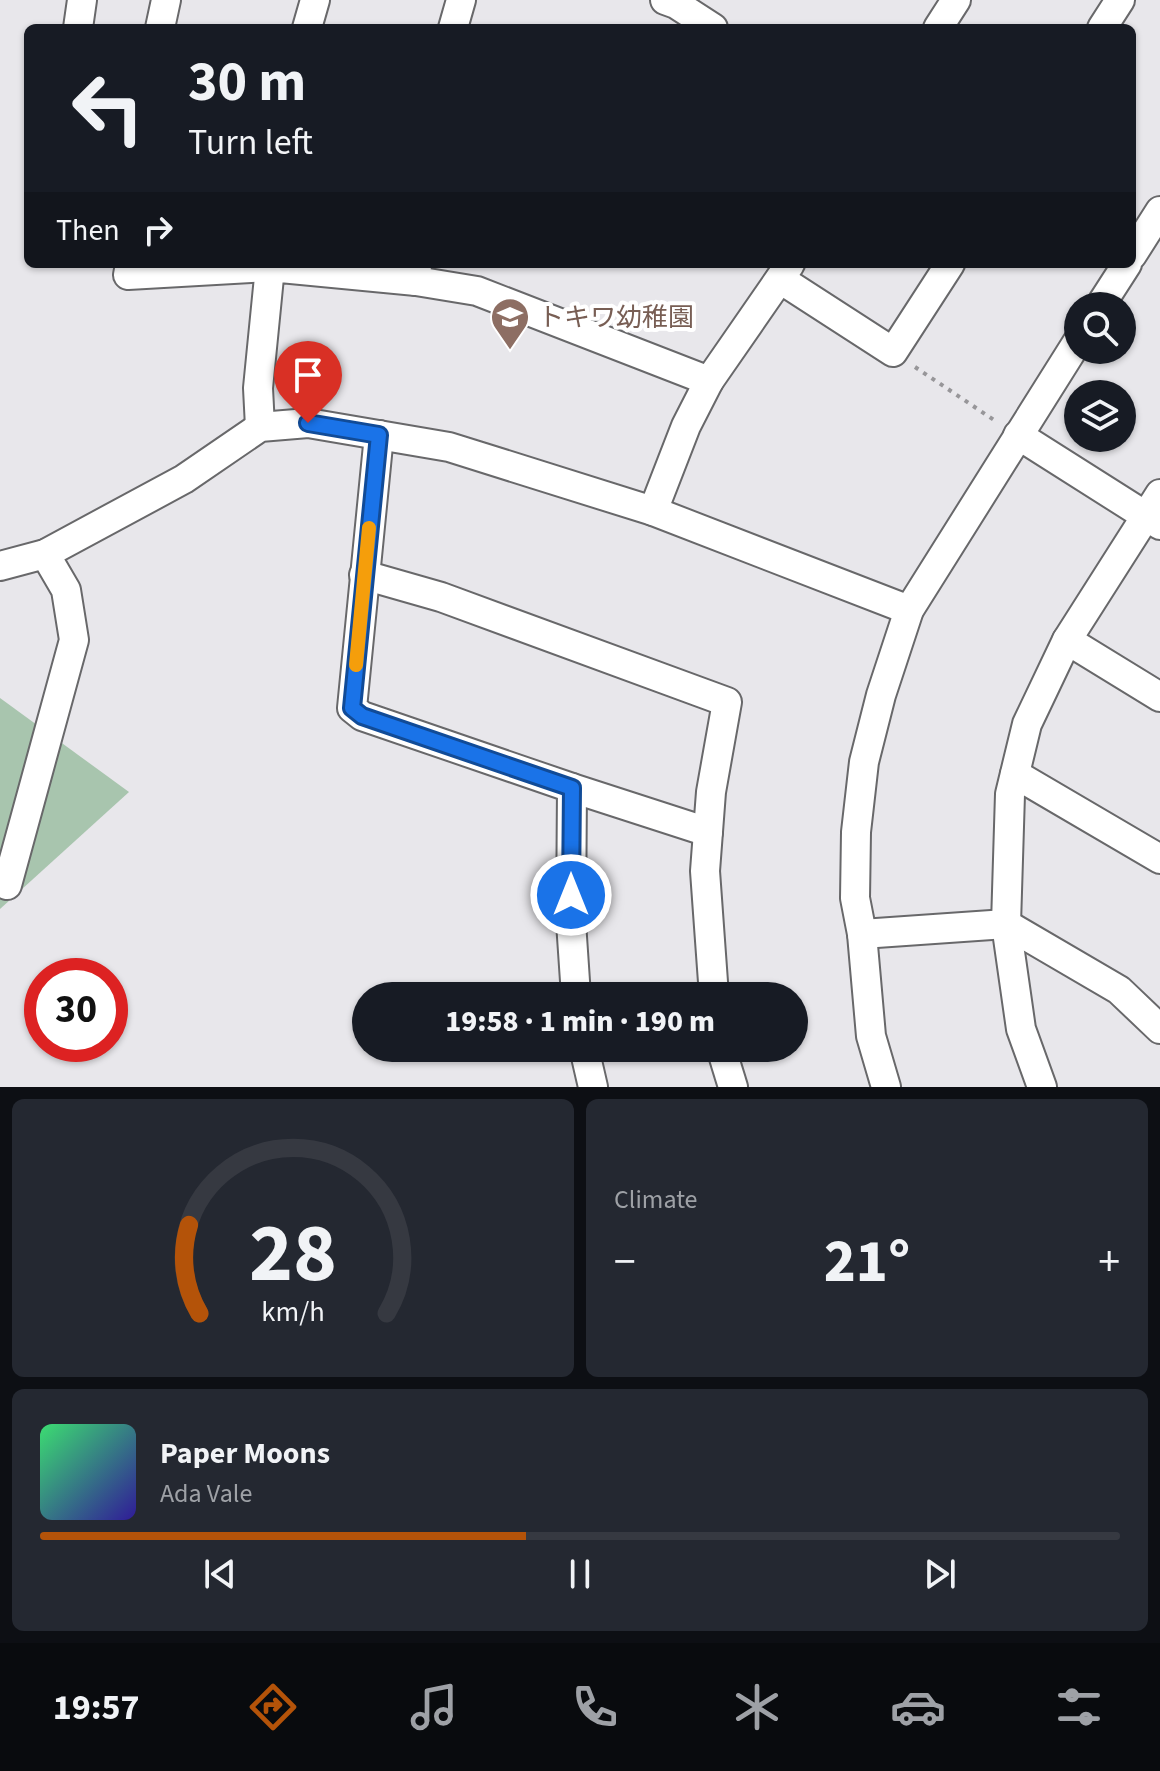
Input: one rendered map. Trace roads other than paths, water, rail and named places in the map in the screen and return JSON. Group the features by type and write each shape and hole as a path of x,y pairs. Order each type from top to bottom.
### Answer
{"street":[{"path":"79,24 82,0"},
{"path":"161,24 166,0"},
{"path":"308,24 315,0"},
{"path":"454,24 461,0"},
{"path":"665,0 707,24"},
{"path":"1105,24 1120,0"},
{"path":"1136,249 1160,211"},
{"path":"129,268 128,275 238,268"},
{"path":"260,427 258,388 270,268"},
{"path":"312,268 416,273 477,291 709,381"},
{"path":"653,511 686,426 709,381 785,272 893,352 947,268"},
{"path":"1109,292 1124,268"},
{"path":"875,1084 862,934 855,898 856,832 864,762 881,695 909,610 1064,363"},
{"path":"0,566 45,554 184,479 260,427 308,423 449,447 653,511 909,610"},
{"path":"379,435 352,708 362,716 708,832"},
{"path":"1018,435 1156,512 1067,640 1027,724 1010,794 1006,924 1021,1029 1042,1087"},
{"path":"7,885 74,640 66,590 45,554"},
{"path":"364,575 441,597 727,702 711,792 705,871 713,982"},
{"path":"1067,640 1160,697"},
{"path":"1015,774 1160,859"},
{"path":"572,788 571,922 575,982"},
{"path":"862,934 1006,924 1119,990 1160,1029"},
{"path":"587,1062 593,1087"},
{"path":"725,1062 733,1087"}],"place":[{"name":"トキワ幼稚園","path":"510,351"}]}
